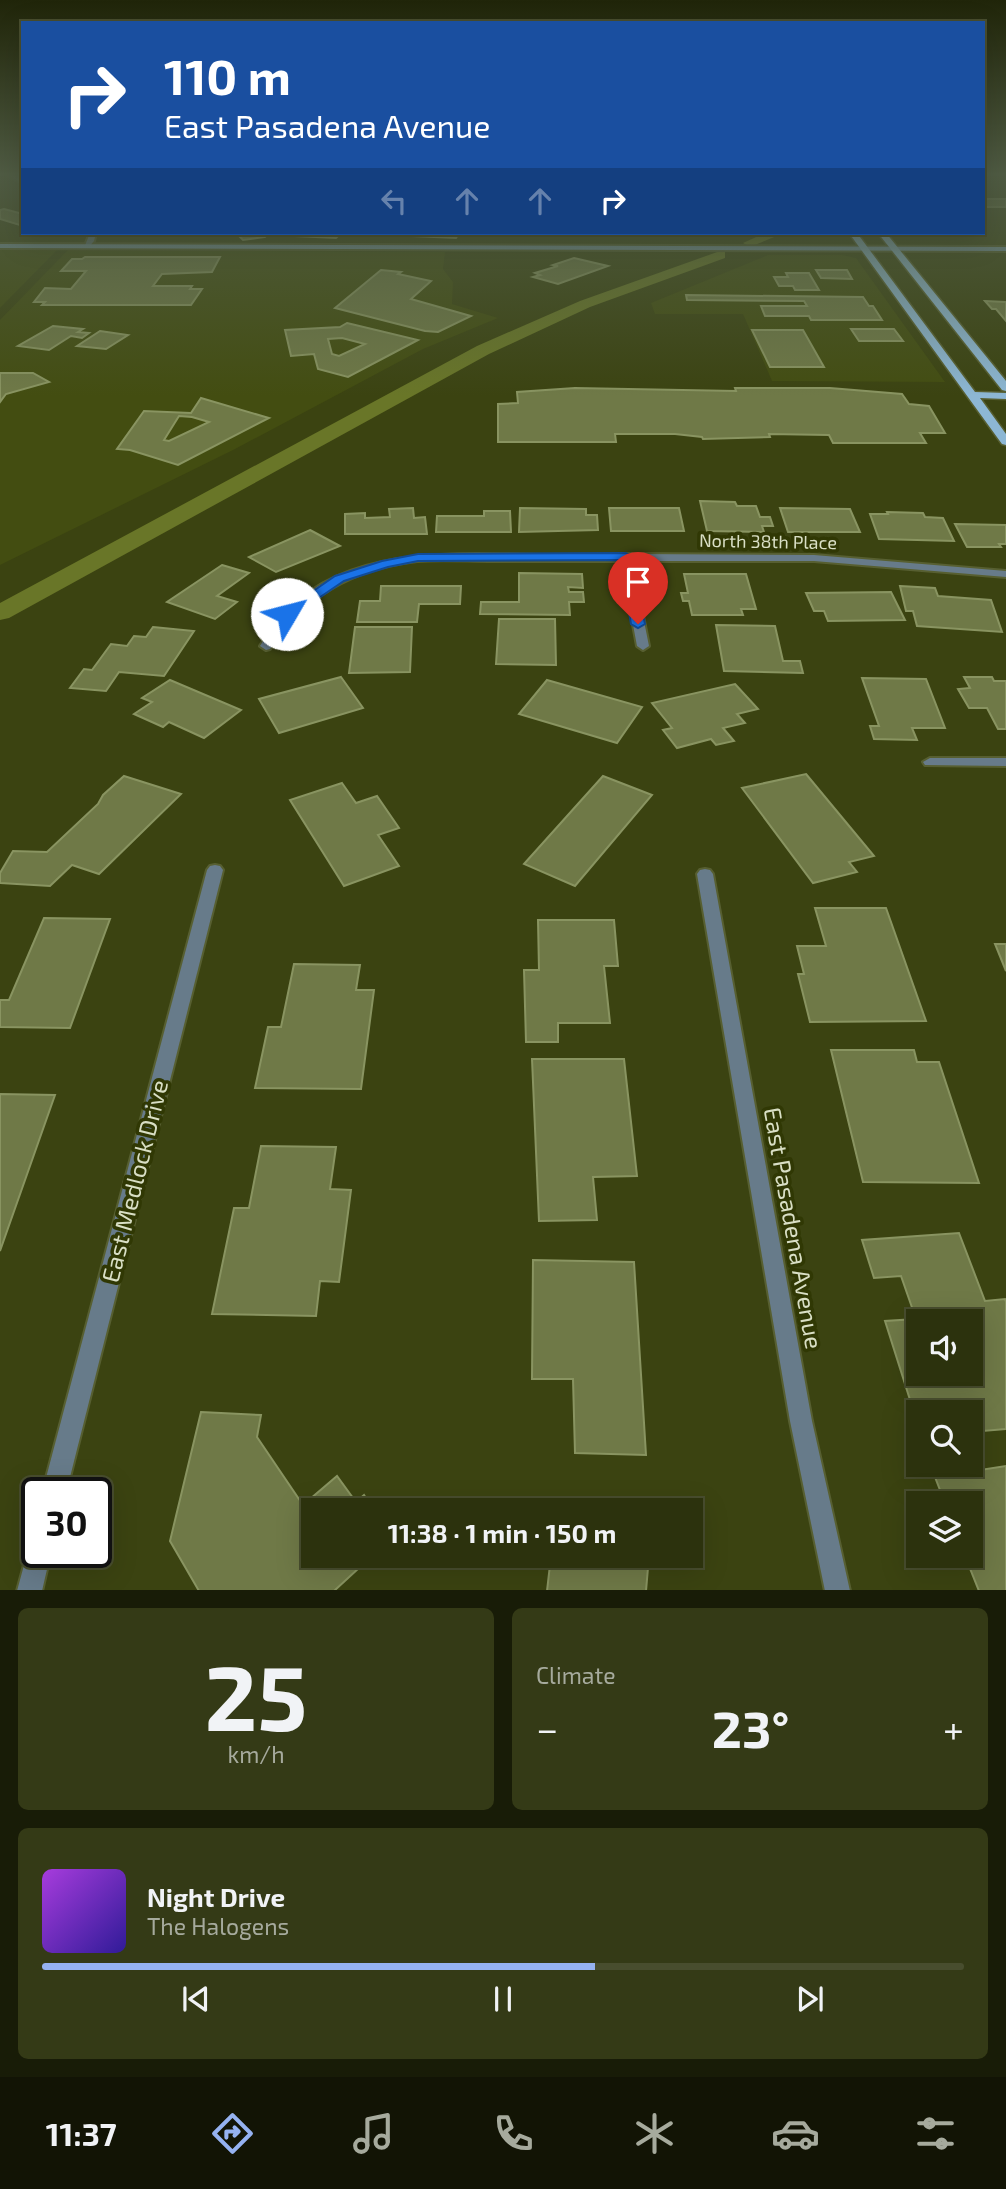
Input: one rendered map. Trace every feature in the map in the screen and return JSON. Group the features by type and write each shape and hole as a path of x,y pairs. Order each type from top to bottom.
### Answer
{"main road":[{"path":"209,247 1006,249"},
{"path":"893,248 1006,388"},
{"path":"863,249 1006,442"},
{"path":"971,395 1006,396"}],"street":[{"name":"North 38th Place","path":"266,646 287,614 339,578 386,563 433,557 814,558 1006,574"},
{"path":"626,557 643,646"},
{"path":"930,762 1006,762"},
{"name":"East Medlock Drive","path":"58,1477 215,870"},
{"name":"East Pasadena Avenue","path":"705,874 801,1421 838,1590"},
{"path":"29,1590 34,1568"}],"shaded area":[{"path":"0,250 57,250 0,308"},
{"path":"68,250 445,252 443,269 453,282 452,304 498,318 423,349 235,449 0,565 0,320"},
{"path":"768,255 842,255 856,258 945,382 772,381 743,314 655,314 651,303"}],"building":[{"path":"220,257 212,272 162,274 153,286 192,286 190,289 202,289 191,305 42,305 45,302 34,302 45,288 71,289 86,271 61,271 72,259"},
{"path":"574,258 608,266 558,284 533,277 540,275 535,273"},
{"path":"381,270 401,272 398,274 431,281 411,299 471,316 438,332 335,308"},
{"path":"816,270 847,270 852,279 821,278"},
{"path":"786,273 809,273 819,290 795,290 793,286 779,286 774,277 788,277"},
{"path":"686,295 863,297 882,320 811,320 809,316 765,316 761,306 807,306 804,301 687,300"},
{"path":"985,301 1006,302 1006,321 996,309 992,309"},
{"path":"347,323 418,340 348,377 318,369 314,354 291,356 285,330 340,327","holes":["342,338 365,344 339,356 332,354 328,339"]},
{"path":"53,326 83,329 78,332 89,333 82,338 71,336 49,350 18,346"},
{"path":"851,329 894,329 903,341 859,341"},
{"path":"752,330 803,330 824,367 770,367"},
{"path":"100,331 128,335 106,349 77,346"},
{"path":"0,373 33,373 49,382 6,394 0,402"},
{"path":"575,388 736,391 735,388 830,388 902,394 909,404 929,406 945,433 920,433 926,443 833,443 829,435 769,434 770,437 703,439 675,434 615,434 616,442 498,442 498,404 518,403 517,392"},
{"path":"201,398 269,418 178,465 130,450 117,449 144,411 191,413","holes":["179,416 209,422 169,441 164,440"]},
{"path":"700,501 735,502 737,506 756,506 760,517 770,517 773,526 762,526 764,532 707,531"},
{"path":"413,508 414,518 425,517 427,534 345,534 345,514 365,513 365,518 390,517 389,509"},
{"path":"520,508 586,509 586,515 597,515 598,530 519,532"},
{"path":"609,508 679,508 684,531 611,531"},
{"path":"780,508 850,509 860,532 788,532"},
{"path":"484,511 510,511 511,532 436,532 437,516 484,516"},
{"path":"887,512 923,513 925,517 943,518 954,541 879,539 870,514 888,514"},
{"path":"955,524 1006,525 1006,544 999,544 1001,547 967,547"},
{"path":"310,530 340,546 276,572 249,557"},
{"path":"222,565 249,573 217,596 237,602 215,619 167,602"},
{"path":"519,573 582,574 583,588 568,587 569,592 583,592 584,602 569,602 570,615 480,614 481,602 519,602"},
{"path":"684,574 746,574 756,609 741,609 743,615 692,615 689,601 683,601 681,593 688,593"},
{"path":"381,586 461,586 460,604 419,604 417,622 357,622 360,601 380,601"},
{"path":"900,586 935,588 938,596 991,600 1002,632 917,626 913,611 906,611"},
{"path":"891,592 905,620 828,621 824,611 814,611 806,593"},
{"path":"499,619 555,619 556,665 496,664"},
{"path":"716,625 775,626 783,661 800,661 803,673 724,671"},
{"path":"153,627 194,631 164,676 119,672 106,691 70,688 84,669 92,670 111,644 127,646 134,636 146,637"},
{"path":"355,627 412,627 410,672 349,673"},
{"path":"341,677 363,708 279,733 259,699"},
{"path":"964,677 992,677 994,681 1006,681 1006,729 998,729 987,708 969,708 958,689 970,688"},
{"path":"862,678 926,679 945,728 912,728 917,740 874,739 870,726 879,726"},
{"path":"170,680 241,710 204,738 169,722 163,727 134,714 152,702 142,698"},
{"path":"547,680 642,707 617,743 519,714"},
{"path":"735,684 758,709 737,714 745,723 723,728 734,741 716,745 711,739 677,748 663,730 672,728 652,703"},
{"path":"806,774 874,856 849,862 857,872 813,883 742,788"},
{"path":"124,776 181,794 99,874 72,865 50,886 0,883 0,873 13,851 47,852"},
{"path":"603,776 652,795 575,886 524,864"},
{"path":"342,783 356,803 377,796 399,828 378,835 399,866 344,886 290,800"},
{"path":"815,908 886,908 926,1021 810,1022 798,974 804,974 797,946 826,946"},
{"path":"44,918 110,919 70,1028 0,1027 0,1000 9,1000"},
{"path":"538,920 614,920 618,966 604,966 610,1023 558,1023 558,1042 526,1042 524,970 539,970"},
{"path":"995,944 1006,944 1006,971"},
{"path":"294,964 360,965 356,990 374,990 361,1089 255,1088 268,1027 281,1027"},
{"path":"831,1050 914,1050 917,1062 939,1062 979,1183 863,1182"},
{"path":"532,1059 624,1059 637,1176 593,1177 597,1220 539,1221"},
{"path":"0,1094 55,1095 0,1251"},
{"path":"261,1146 336,1147 330,1189 351,1190 339,1282 320,1281 316,1316 212,1314 234,1208 249,1208"},
{"path":"959,1233 985,1301 1005,1299 1006,1302 1006,1429 983,1431 983,1400 910,1400 885,1321 906,1320 906,1386 983,1386 983,1309 913,1309 901,1276 874,1278 862,1240"},
{"path":"533,1260 634,1262 646,1455 575,1453 573,1379 532,1379"},
{"path":"201,1412 261,1415 257,1437 301,1502 301,1568 359,1568 335,1590 198,1590 170,1541"},
{"path":"1006,1466 1006,1590 979,1590 970,1568 983,1568 983,1491 940,1491 935,1477 983,1477 983,1470"},
{"path":"337,1476 353,1498 311,1498"},
{"path":"550,1568 648,1568 646,1590 547,1590"}],"waterway":[{"path":"0,613 483,350 585,304 720,255"}],"route":[{"path":"287,614 339,578 386,563 418,558 469,556 626,557 638,624"}]}
